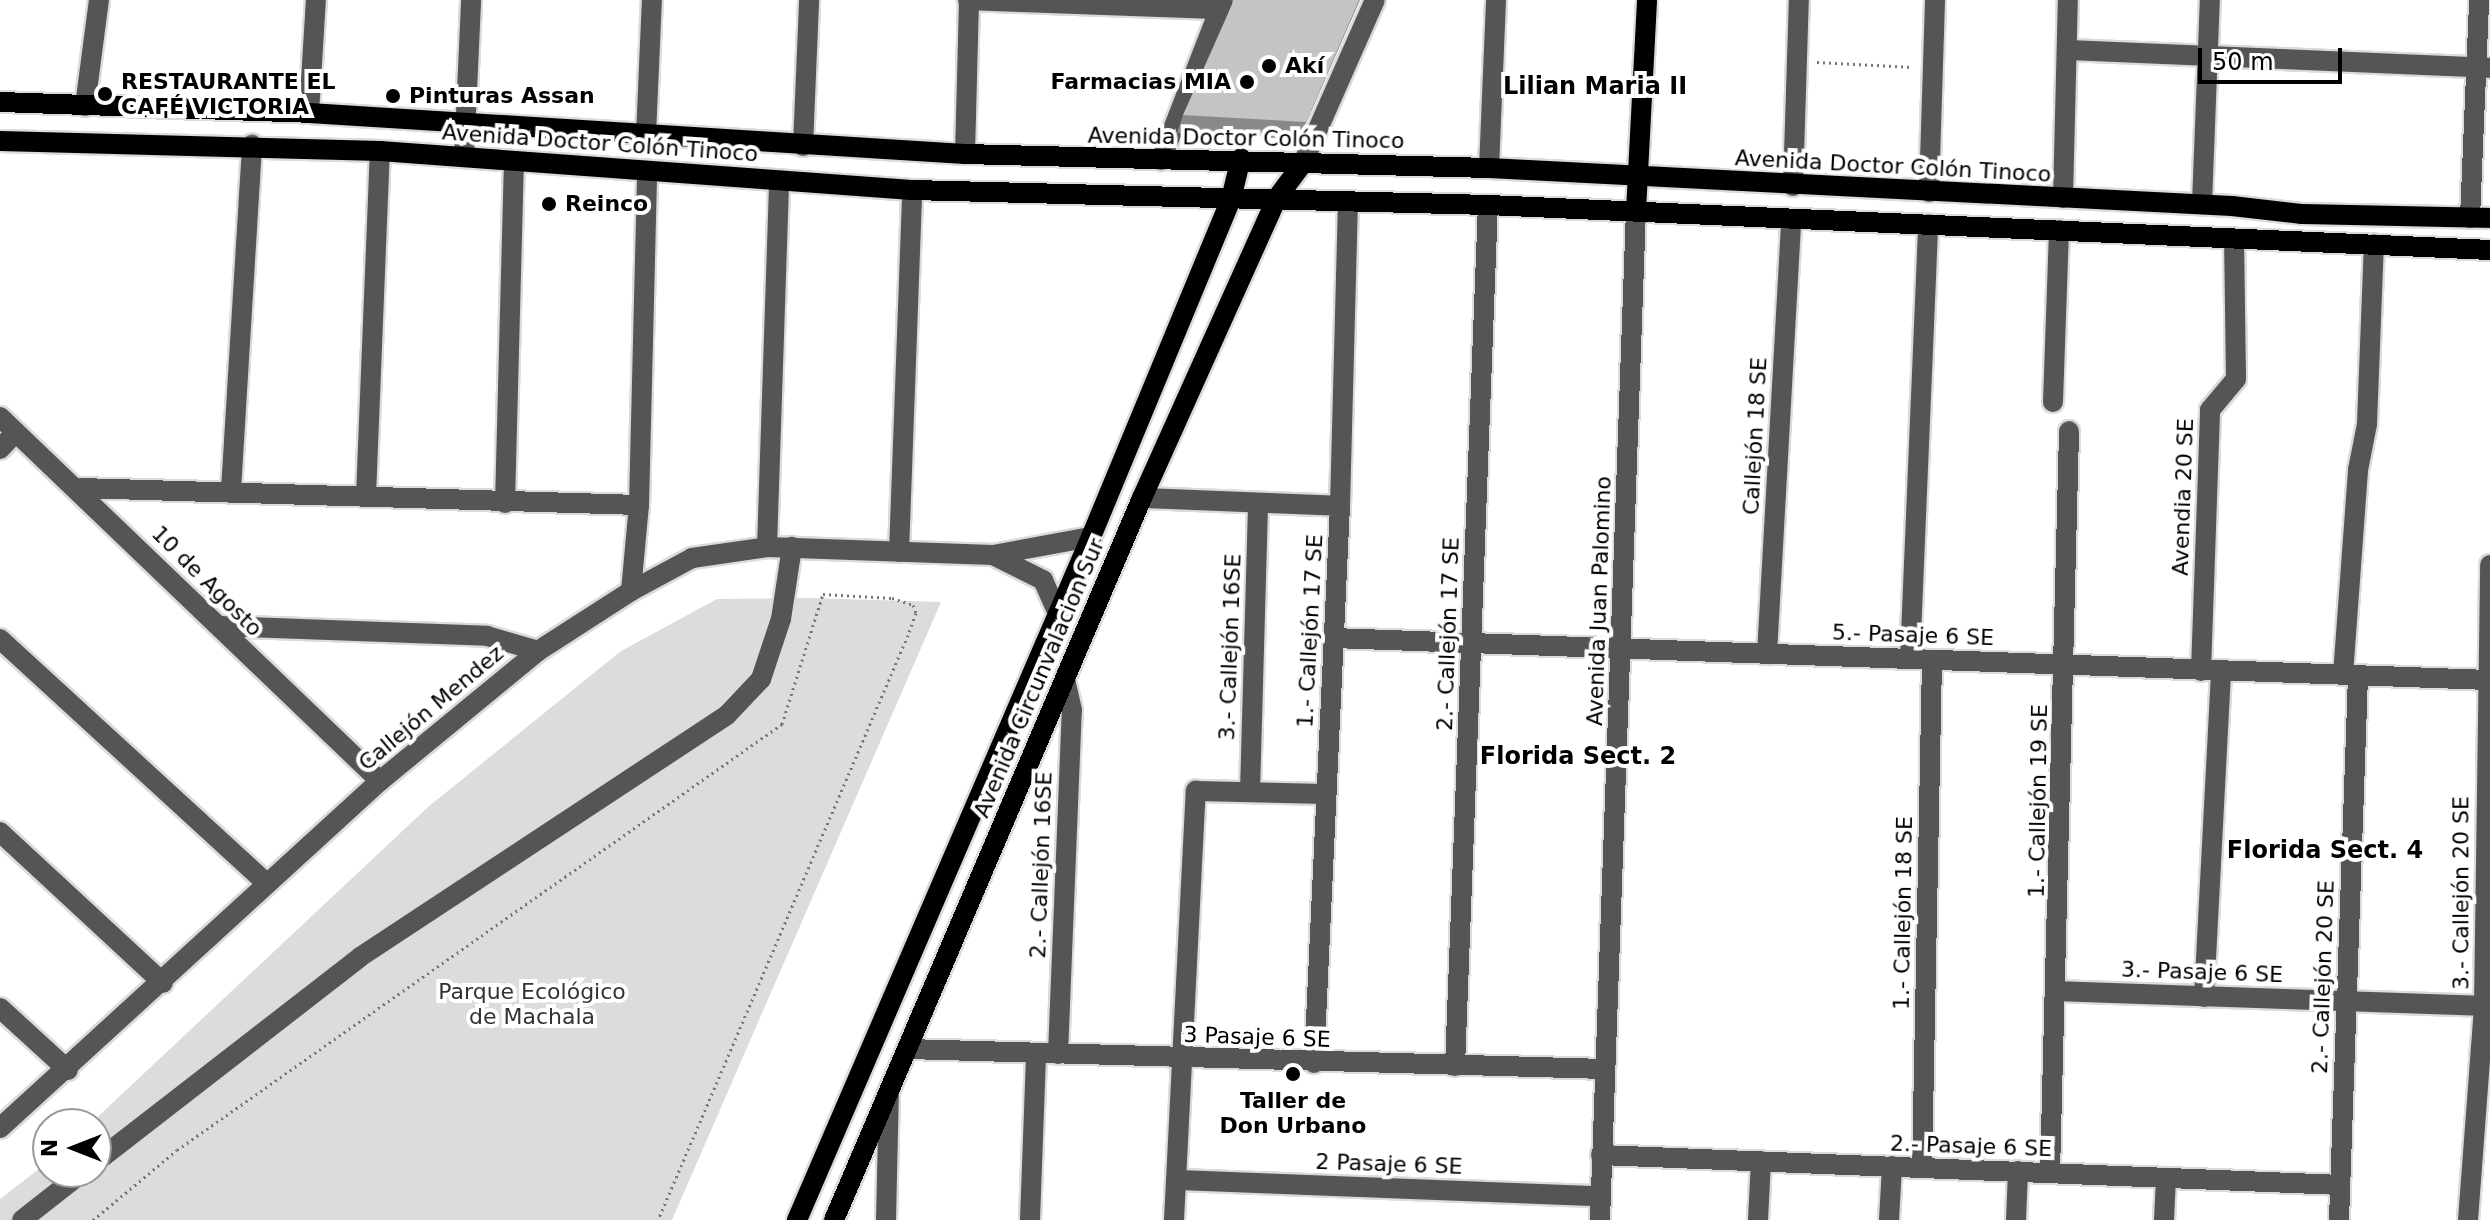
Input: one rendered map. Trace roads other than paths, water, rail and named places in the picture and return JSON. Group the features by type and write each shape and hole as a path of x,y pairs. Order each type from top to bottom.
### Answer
{"main road":[{"name":"Avenida Juan Palomino","path":"1636,211 1647,0"},
{"name":"Avenida Doctor Colón Tinoco","path":"0,102 309,113 965,154 1161,160 1241,158 1303,163 1489,168 1793,186 2202,204 2301,214 2480,218"},
{"name":"Avenida Doctor Colón Tinoco","path":"0,141 252,145 380,151 912,190 1488,205 2490,250"},
{"name":"Avenida Circunvalacion Sur","path":"797,1220 1091,537 1231,199 1241,158"},
{"name":"Avenida Circunvalacion Sur","path":"834,1220 1142,498 1277,198 1303,163"},
{"path":"1042,650 1069,669"},
{"path":"832,1137 864,1149"}],"street":[{"path":"85,106 99,0"},
{"path":"309,113 316,0"},
{"path":"464,157 471,0"},
{"path":"646,135 652,0"},
{"path":"803,146 809,0"},
{"path":"965,154 968,0 1221,5 1161,160"},
{"path":"1303,163 1375,0"},
{"path":"1489,168 1496,0"},
{"path":"1793,186 1799,0"},
{"path":"1929,192 1935,0"},
{"path":"2063,198 2068,0"},
{"path":"2202,204 2210,0"},
{"path":"2479,0 2483,67 2480,218"},
{"path":"2067,50 2483,67"},
{"path":"231,490 252,145"},
{"path":"366,496 380,151"},
{"path":"505,503 514,161"},
{"path":"631,591 639,505 647,171"},
{"path":"767,547 779,181"},
{"path":"899,552 912,190"},
{"name":"1.- Callejón 17 SE","path":"1314,1063 1340,506 1348,201"},
{"name":"2.- Callejón 17 SE","path":"1455,1066 1488,205"},
{"name":"Avenida Juan Palomino","path":"1600,1220 1636,211"},
{"name":"Callejón 18 SE","path":"1767,654 1791,220"},
{"path":"1910,659 1928,224"},
{"path":"2053,402 2059,230"},
{"name":"Avendia 20 SE","path":"2204,997 2211,672 2210,410 2236,379 2234,239"},
{"name":"2.- Callejón 20 SE","path":"2339,1220 2358,470 2367,424 2374,244"},
{"name":"10 de Agosto","path":"0,417 80,488 380,781"},
{"name":"1.- Callejón 19 SE","path":"2050,1173 2069,431"},
{"path":"0,449 16,432"},
{"path":"80,488 231,490 505,503 639,505"},
{"path":"1142,498 1340,506"},
{"name":"3.- Callejón 16SE","path":"1250,792 1258,503"},
{"name":"Callejón Mendez","path":"0,1128 68,1070 380,781 538,651 631,591 692,558 767,547 993,555 1091,537"},
{"path":"112,1150 360,957 727,715 761,679 781,619 792,547"},
{"name":"Callejón Mendez","path":"993,555 1043,580 1058,613"},
{"name":"3.- Callejón 20 SE","path":"2468,1220 2487,1006 2490,565"},
{"path":"219,626 487,636 538,651"},
{"name":"5.- Pasaje 6 SE","path":"1333,638 2488,680"},
{"path":"0,639 267,884"},
{"name":"1.- Callejón 18 SE","path":"1922,1167 1932,660"},
{"name":"2.- Callejón 16SE","path":"1058,1054 1072,710 1069,669"},
{"path":"1174,1220 1196,791 1326,794"},
{"path":"0,832 163,983"},
{"name":"3.- Pasaje 6 SE","path":"2057,991 2487,1006"},
{"path":"0,1008 68,1070"},
{"name":"3 Pasaje 6 SE","path":"907,1049 1605,1069"},
{"path":"1030,1220 1036,1053"},
{"path":"886,1220 889,1091"},
{"name":"2.- Pasaje 6 SE","path":"1601,1155 2340,1185"},
{"path":"1758,1220 1761,1161"},
{"path":"1889,1220 1892,1166"},
{"path":"2016,1220 2018,1171"},
{"path":"2164,1220 2166,1178"},
{"name":"2 Pasaje 6 SE","path":"1176,1180 1601,1196"},
{"path":"22,1220 63,1188"}],"place":[{"name":"Akí","path":"1269,66"},
{"name":"Farmacias MIA","path":"1247,82"},
{"name":"RESTAURANTE EL CAFÉ VICTORIA","path":"105,94"},
{"name":"Pinturas Assan","path":"393,96"},
{"name":"Reinco","path":"549,204"},
{"name":"Taller de Don Urbano","path":"1293,1074"}],"district":[{"name":"Lilian Maria II","path":"1595,87"},
{"name":"Florida Sect. 2","path":"1578,757"},
{"name":"Florida Sect. 4","path":"2325,851"}],"park label":[{"name":"Parque Ecológico de Machala","path":"532,1004"}]}
